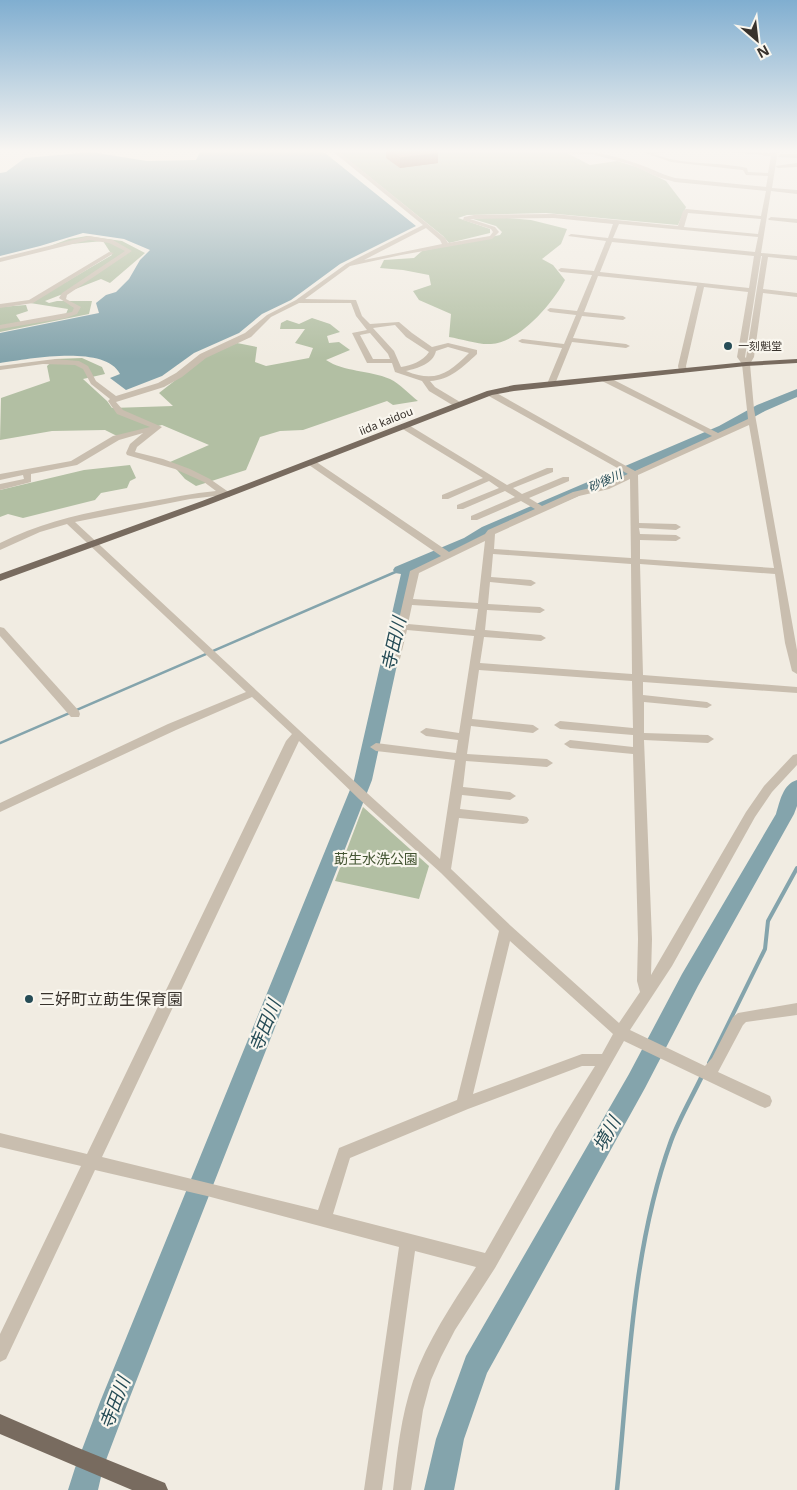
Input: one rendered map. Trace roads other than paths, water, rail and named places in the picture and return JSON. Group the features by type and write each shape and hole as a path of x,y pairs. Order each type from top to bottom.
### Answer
{"main road":[{"name":"iida kaidou","path":"0,578 312,463 490,392 746,364 797,361"},
{"path":"0,1424 72,1456 158,1490"}],"street":[{"path":"418,220 443,239 446,245"},
{"path":"348,265 492,237 496,232 494,228 466,220"},
{"path":"589,220 762,236"},
{"path":"681,227 683,220"},
{"path":"746,364 750,357 760,291 762,236 767,220"},
{"path":"768,220 762,254 752,290 741,357 746,364 752,415 790,643 797,672"},
{"path":"783,220 797,221"},
{"path":"551,384 617,222"},
{"path":"115,399 161,385 179,375 204,356 248,335 269,316 298,301 348,265 426,226"},
{"path":"571,236 797,258"},
{"path":"0,260 89,238 111,241 129,251 64,294 62,298 64,300 78,306 78,310 75,313 0,327"},
{"path":"0,306 31,302 111,253"},
{"path":"561,270 752,290"},
{"path":"683,371 682,366 701,285"},
{"path":"760,291 797,295"},
{"path":"298,301 354,301 359,316 391,353 398,370 426,381 432,389 457,404"},
{"path":"550,310 623,318"},
{"path":"393,361 370,361 356,333 397,324 431,350"},
{"path":"522,341 626,346"},
{"path":"426,381 452,373 474,352 448,345 431,350"},
{"path":"398,370 412,367 429,359 433,352 431,350"},
{"path":"0,368 58,362 77,364 84,366 88,370 91,380 115,399"},
{"path":"606,379 717,436"},
{"path":"490,392 634,473"},
{"path":"115,399 112,400 120,412 158,427"},
{"path":"395,659 416,571 444,553 489,536 491,532 576,494 606,487 717,436 752,415"},
{"path":"404,426 541,509"},
{"path":"0,476 74,464 116,438 158,427"},
{"path":"158,427 133,446 130,452 204,479 226,494"},
{"path":"312,463 444,553"},
{"path":"460,507 550,470"},
{"path":"0,487 28,480 27,472"},
{"path":"634,473 639,751 645,939 644,981 647,993"},
{"path":"444,497 490,478"},
{"path":"474,518 566,480"},
{"path":"0,547 14,539 69,521 198,495 226,494"},
{"path":"69,521 357,791 445,870 506,930 624,1034 765,1102"},
{"path":"635,525 676,527"},
{"path":"445,870 483,606 489,536"},
{"path":"635,536 676,538"},
{"path":"489,551 779,571"},
{"path":"485,579 531,583"},
{"path":"408,602 540,610"},
{"path":"402,627 541,638"},
{"path":"0,630 75,714"},
{"path":"474,666 797,690"},
{"path":"0,808 253,692"},
{"path":"638,698 707,705"},
{"path":"465,722 533,729"},
{"path":"560,725 708,740"},
{"path":"426,732 463,737"},
{"path":"0,1353 288,749 298,734"},
{"path":"570,744 639,751"},
{"path":"376,747 460,757 548,763"},
{"path":"402,1490 405,1453 417,1396 428,1365 444,1333 488,1262 593,1081 624,1034 667,962 750,815 768,789 797,758"},
{"path":"456,790 510,796"},
{"path":"453,813 523,820"},
{"path":"463,1104 506,930"},
{"path":"708,1074 717,1062 738,1020 743,1017 797,1009"},
{"path":"323,1219 344,1153 463,1104 582,1060 592,1058 606,1062"},
{"path":"0,1140 206,1189 488,1262"},
{"path":"373,1490 408,1241"}],"water":[{"path":"0,220 408,220 416,226 340,264 291,300 262,314 239,333 194,353 162,376 126,390 110,378 120,374 112,365 99,359 83,356 65,356 0,363 0,333 99,313 96,303 106,295 116,292 129,279 140,260 150,250 124,239 83,233 0,256"}],"waterway":[{"name":"砂後川","path":"412,565 469,541 487,530 723,429 761,408 797,393"},
{"name":"寺田川","path":"83,1490 89,1468 114,1402 363,780 409,570 412,565"},
{"name":"寺田川","path":"400,570 412,565"},
{"path":"0,743 400,570"},
{"name":"境川","path":"439,1490 450,1439 476,1366 637,1081 690,980 785,814 793,791 797,786"},
{"path":"709,1063 765,949 768,921 797,868"},
{"path":"617,1490 629,1358 647,1226 671,1141 702,1076"}],"place":[{"name":"一刻魁堂","path":"728,346"},
{"name":"三好町立莇生保育園","path":"29,999"}],"park label":[{"name":"莇生水洗公園","path":"376,859"}]}
